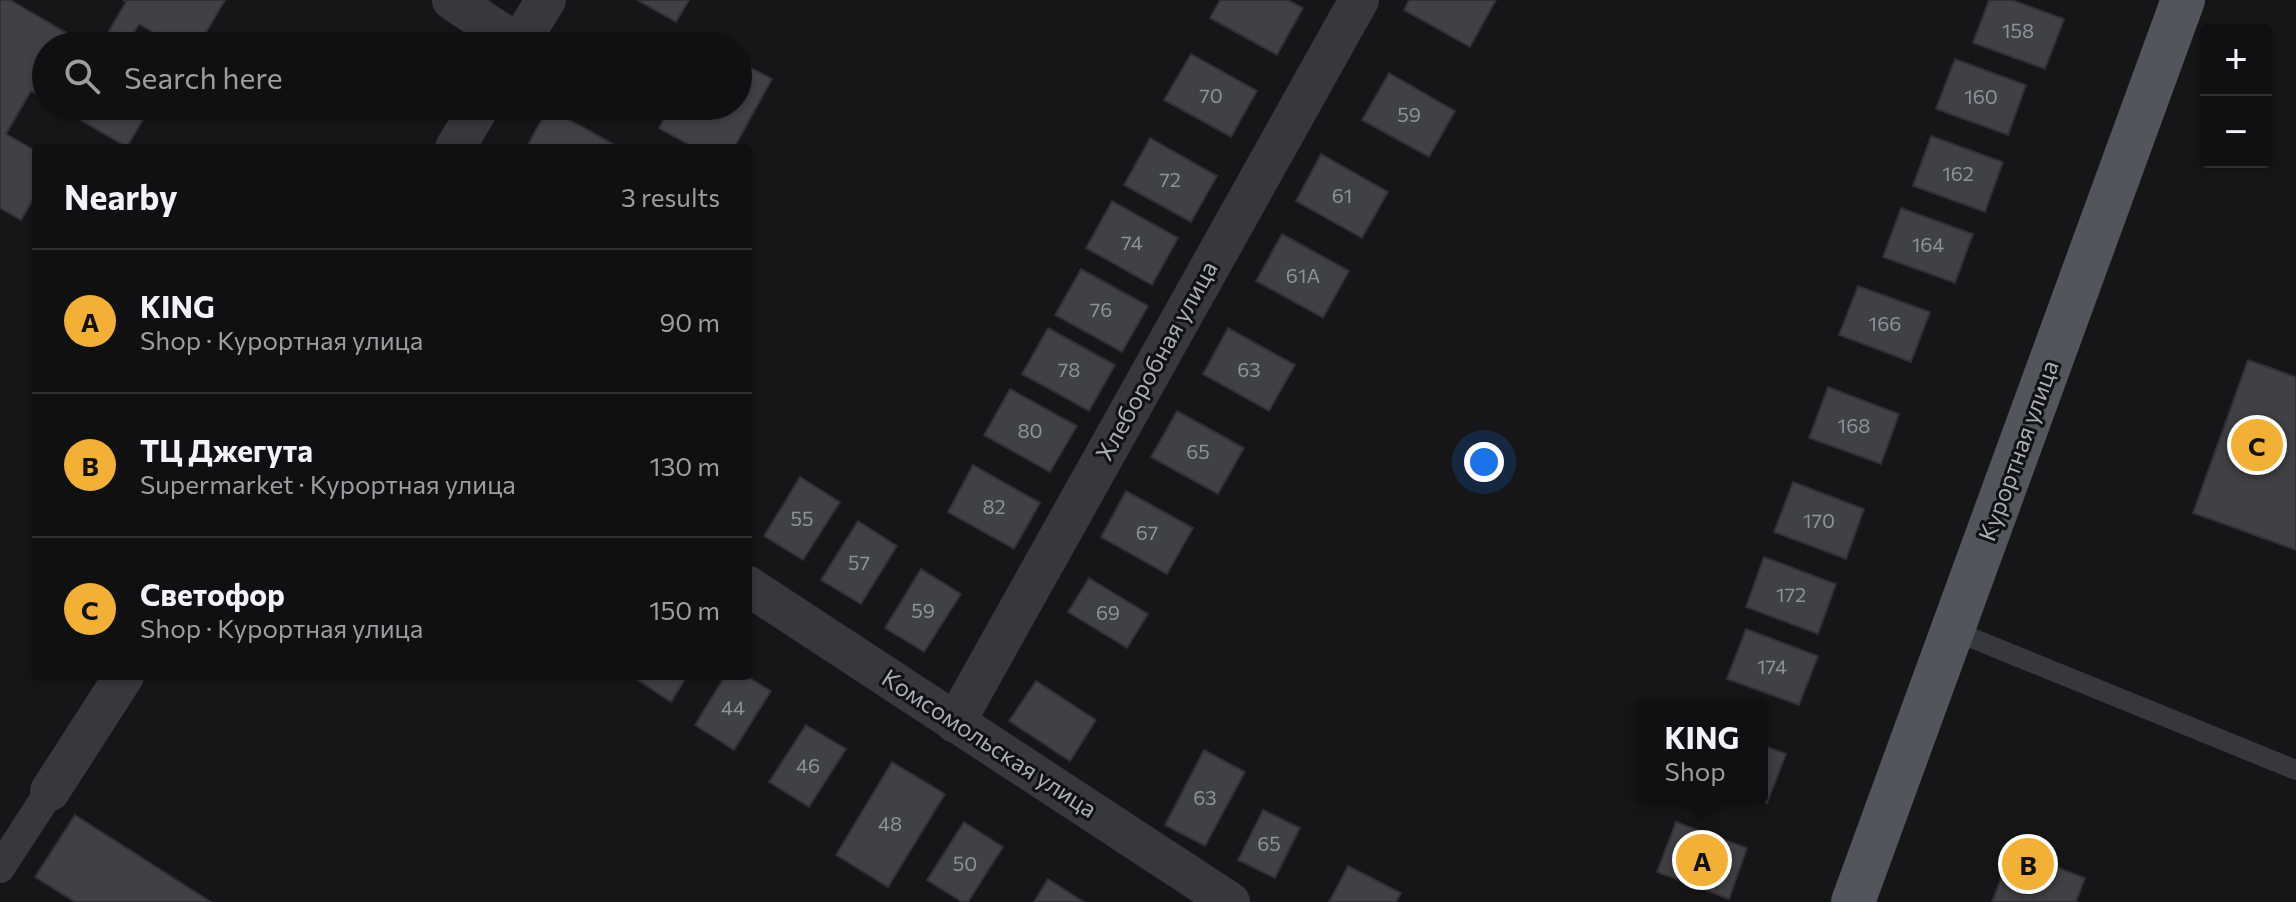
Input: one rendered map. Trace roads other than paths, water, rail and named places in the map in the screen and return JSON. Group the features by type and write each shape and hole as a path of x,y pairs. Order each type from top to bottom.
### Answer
{"main road":[{"name":"Курортная улица","path":"1853,902 2183,0"}],"street":[{"path":"452,0 499,32"},
{"path":"526,32 546,0"},
{"name":"Хлеборобная улица","path":"955,723 1359,0"},
{"path":"457,144 472,120"},
{"name":"Комсомольская улица","path":"752,589 1230,902"},
{"path":"0,868 121,680"}],"lane":[{"path":"1952,630 2296,770"}],"place":[{"name":"Светофор","path":"2257,445"},
{"name":"KING","path":"1702,860"},
{"name":"ТЦ Джегута","path":"2028,864"}]}
